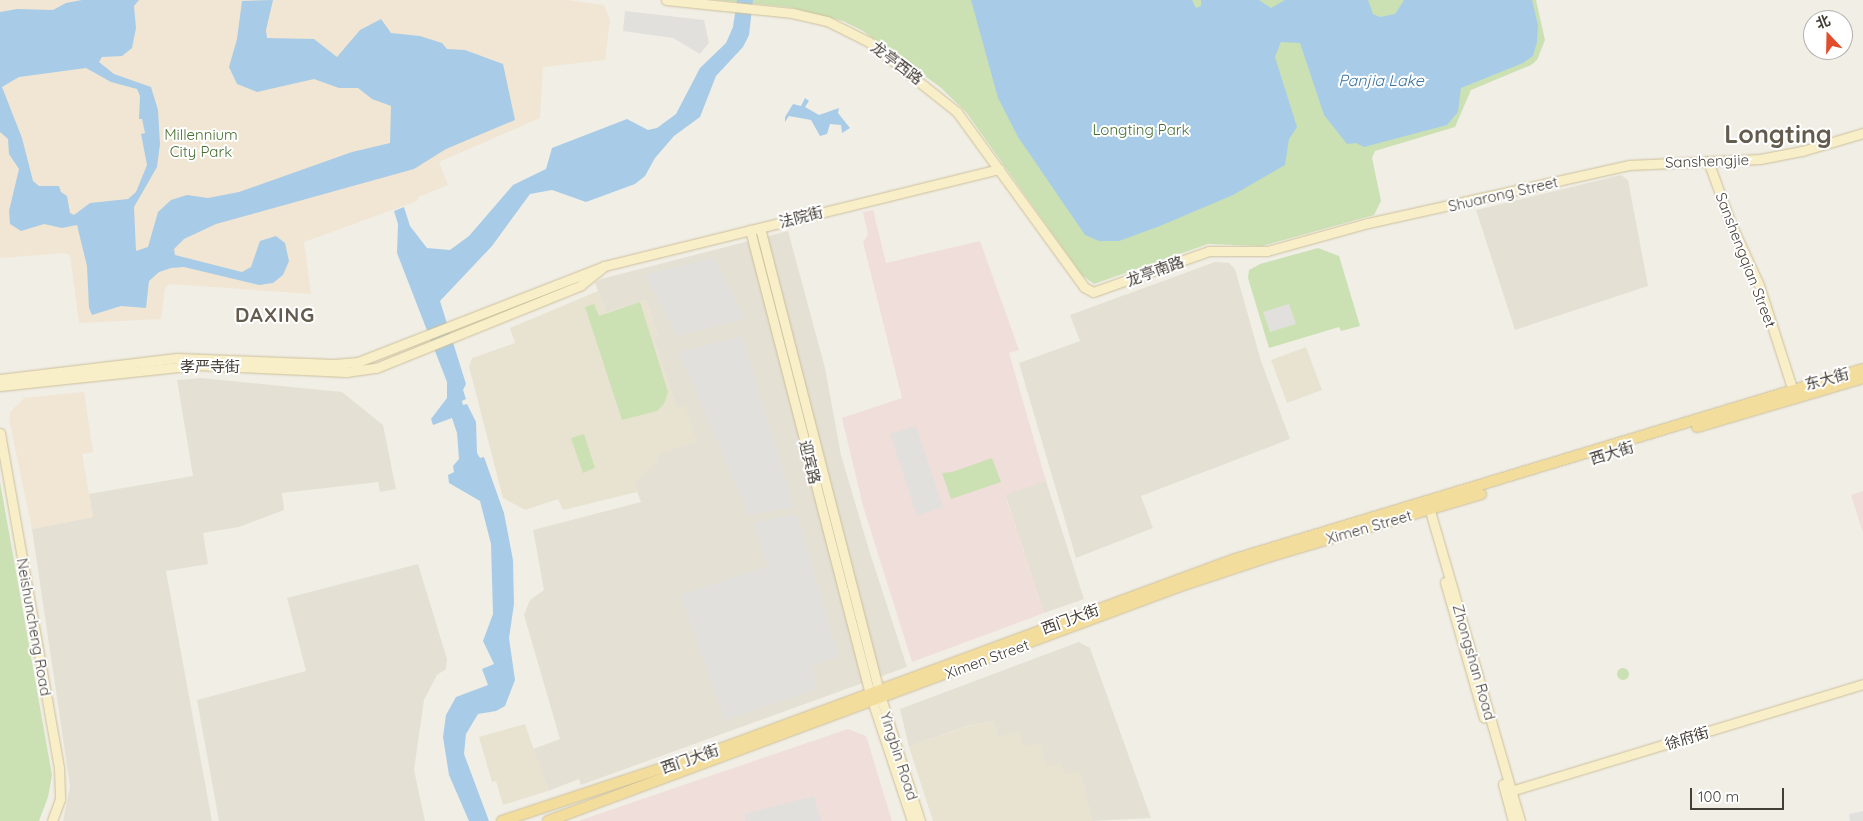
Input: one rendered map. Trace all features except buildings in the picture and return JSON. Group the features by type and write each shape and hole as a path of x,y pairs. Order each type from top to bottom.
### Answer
{"main road":[{"name":"东大街","path":"1794,393 1863,369"},
{"name":"东大街","path":"1794,393 1863,378"},
{"name":"西大街","path":"1426,507 1794,393"},
{"name":"Ximen Street","path":"548,821 876,696 1230,569 1426,507"},
{"name":"西门大街","path":"502,821 876,696"}],"street":[{"name":"龙亭西路","path":"666,0 761,10 827,21 869,42 950,104 999,169"},
{"name":"Sanshengjie","path":"1637,164 1785,155 1863,133"},
{"name":"Sanshengqian Street","path":"1708,161 1728,217 1759,285 1794,393"},
{"name":"Shuarong Street","path":"1368,222 1637,164"},
{"name":"龙亭南路","path":"999,169 1084,287 1093,292 1209,251 1267,252 1368,222"},
{"name":"法院街","path":"416,340 604,266 999,169"},
{"name":"迎宾路","path":"760,228 876,696"},
{"name":"迎宾路","path":"750,230 876,696"},
{"name":"法院街","path":"418,351 581,284 604,266"},
{"name":"孝严寺街","path":"0,379 177,358 345,364 371,358 416,340"},
{"name":"孝严寺街","path":"0,386 197,365 346,372 376,368 418,351"},
{"name":"Neishuncheng Road","path":"0,433 59,768 60,799 52,821"},
{"name":"Zhongshan Road","path":"1426,507 1520,821"},
{"name":"Zhongshan Road","path":"1426,507 1513,821"},
{"name":"徐府街","path":"1511,791 1863,684"},
{"name":"Yingbin Road","path":"876,696 912,821"},
{"name":"Yingbin Road","path":"876,696 920,821"}],"shaded area":[{"name":"Millennium City Park","path":"0,0 567,0 604,5 610,20 605,60 543,67 540,118 439,162 448,185 418,197 417,201 304,242 311,294 170,284 165,288 161,319 79,323 70,255 64,253 0,258"},
{"path":"625,11 704,20 709,43 700,54 673,38 623,31"},
{"path":"1621,175 1628,180 1648,286 1515,330 1476,210"},
{"path":"873,210 886,263 980,241 1019,350 1009,353 1046,481 1005,495 1044,613 912,662 863,506 842,418 902,398 863,242 868,235 863,212"},
{"path":"788,231 825,368 841,455 869,550 907,667 581,785 579,779 548,791 533,749 560,739 524,615 530,600 544,590 533,530 641,502 634,483 658,460 656,455 685,406 677,409 653,338 658,336 646,300 606,313 595,283 601,279"},
{"path":"714,258 745,319 677,336 645,275"},
{"path":"1215,262 1229,263 1235,269 1261,361 1290,439 1141,496 1153,528 1076,558 1019,363 1080,341 1070,315"},
{"path":"598,291 606,313 646,300 658,336 653,338 677,408 685,406 697,441 656,455 658,460 635,483 637,492 563,510 558,499 525,510 503,498 469,367 472,358 515,343 510,328"},
{"path":"1289,304 1296,324 1270,332 1263,312"},
{"path":"742,336 794,507 749,515 679,352"},
{"path":"1306,347 1322,390 1287,403 1271,360"},
{"path":"202,378 342,392 383,425 396,489 380,492 378,482 282,493 284,510 239,527 203,533 208,564 166,571 212,821 63,821 70,786 32,529 93,517 89,494 193,476 177,380"},
{"path":"84,392 93,452 82,454 93,517 32,529 9,419 11,411 24,398"},
{"path":"916,426 943,507 917,516 890,434"},
{"path":"1046,481 1084,599 1044,613 1005,494"},
{"path":"1863,491 1863,533 1851,495"},
{"path":"797,514 838,656 812,666 817,689 725,720 680,595 768,566 753,523"},
{"path":"418,564 447,659 446,669 437,675 424,700 414,770 425,821 219,821 197,700 306,671 287,598"},
{"path":"1079,642 1090,648 1151,818 1092,821 1080,772 1064,775 1046,767 1023,747 997,737 993,721 964,727 909,747 900,709"},
{"path":"993,721 997,737 1019,731 1023,747 1041,743 1046,767 1061,763 1064,775 1080,771 1092,821 933,821 909,747 965,727"},
{"path":"525,724 548,791 503,805 496,781 492,782 479,737"},
{"path":"848,729 866,736 892,821 578,821"},
{"path":"814,796 821,821 746,821 744,814"},
{"path":"1863,811 1863,821 1850,821 1849,814"}],"green space":[{"name":"Longting Park","path":"716,0 1536,0 1545,40 1537,60 1531,65 1471,90 1455,127 1375,151 1372,158 1381,201 1374,215 1262,246 1208,244 1094,284 1082,275 966,112 940,87 863,31 843,21 789,7"},
{"path":"1318,248 1339,256 1360,326 1341,331 1339,327 1269,348 1248,278 1249,270 1260,264"},
{"path":"640,302 668,392 664,404 657,411 622,420 585,307 594,304 599,316"},
{"path":"584,434 595,468 583,473 571,438"},
{"path":"992,458 1001,482 951,499 942,473 952,472"},
{"path":"0,482 52,775 48,797 39,821 0,821"},
{"path":"1623,668 1629,674 1623,680 1617,674"}],"water":[{"path":"82,0 139,0 134,6 136,28 132,48 122,56 102,57 99,62 114,74 151,87 158,110 160,144 157,167 134,207 136,251 148,247 158,212 171,200 187,195 208,198 239,192 352,152 390,143 391,106 372,99 358,88 339,88 314,79 257,92 237,84 229,67 237,39 242,1 273,0 266,30 267,38 314,39 337,57 360,30 381,19 391,33 420,36 442,43 447,49 465,50 503,64 515,120 446,149 414,169 216,224 184,239 174,249 175,255 242,272 251,267 260,241 276,236 285,243 289,261 283,275 273,283 259,285 184,267 171,268 159,272 149,281 146,308 121,306 92,315 89,308 87,266 77,225 62,228 44,224 21,231 10,224 9,211 19,169 9,154 8,139 0,132 0,12 17,9 53,10 66,3","holes":["86,68 111,82 137,89 140,96 139,119 142,119 145,133 141,134 147,165 136,192 128,199 90,203 74,215 70,213 67,196 61,192 59,186 39,186 33,181 22,138 2,87 19,77"]},
{"path":"737,0 753,0 749,35 743,47 716,76 700,117 674,136 655,158 645,176 635,184 586,202 552,190 530,194 492,246 440,301 466,384 463,390 466,399 462,401 463,405 467,404 476,422 477,453 480,458 484,457 504,513 513,560 514,604 509,638 515,680 505,706 496,711 478,714 466,734 464,754 489,821 469,821 449,775 443,737 446,715 456,697 488,685 482,669 494,664 483,641 493,614 491,544 480,501 449,483 448,475 454,472 453,466 459,459 457,433 452,418 433,425 431,419 447,398 447,382 397,253 398,224 394,211 404,207 410,226 427,248 450,250 469,236 513,185 546,169 552,148 627,119 648,130 657,128 676,114 700,68 726,43 733,27"},
{"name":"Longting Park","path":"971,0 1192,0 1196,8 1201,6 1201,0 1259,0 1271,8 1285,0 1368,0 1373,14 1380,17 1395,14 1404,0 1532,0 1538,25 1537,42 1533,56 1523,63 1461,88 1458,112 1447,125 1364,147 1356,143 1347,144 1324,115 1300,43 1281,42 1275,57 1297,127 1289,139 1285,165 1233,195 1160,226 1119,241 1099,241 1085,235 1018,137 998,98"},
{"path":"805,98 809,101 805,107 819,115 839,108 838,113 850,128 842,133 841,125 830,124 827,134 820,136 811,120 789,116 785,122 785,117 793,104 801,106"}],"district":[{"name":"Longting","path":"1778,134"},
{"name":"DAXING","path":"275,314"}],"water label":[{"name":"Panjia Lake","path":"1381,80"}]}
